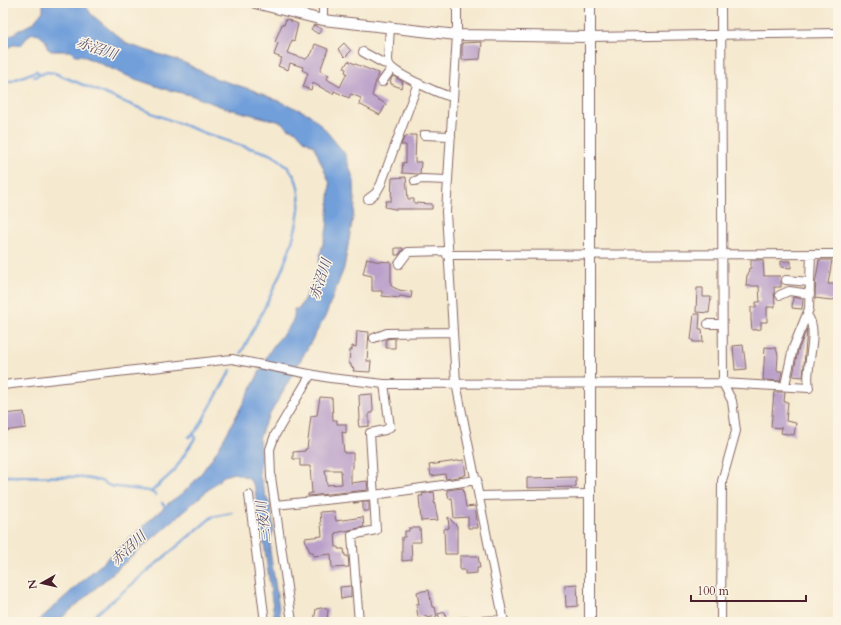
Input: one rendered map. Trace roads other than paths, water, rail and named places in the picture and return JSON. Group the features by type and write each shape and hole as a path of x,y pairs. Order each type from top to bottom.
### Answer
{"street":[{"path":"255,3 323,20 457,35 590,37 838,33"},
{"path":"323,3 323,20"},
{"path":"456,622 504,621 477,480 456,383 452,332 446,212 457,35 457,3"},
{"path":"590,3 590,622"},
{"path":"721,3 723,383 732,401 736,431 722,481 721,622"},
{"path":"382,82 390,66 390,28"},
{"path":"363,52 418,83 453,96"},
{"path":"368,199 376,193 381,184 418,83"},
{"path":"424,135 450,136"},
{"path":"415,181 421,179 448,180"},
{"path":"399,264 408,252 590,255 838,254"},
{"path":"785,386 793,348 809,309 812,254"},
{"path":"786,280 810,282"},
{"path":"780,296 790,291 810,294"},
{"path":"3,385 222,359 250,362 356,382 384,384 723,383 809,388 807,376 813,336 811,322 807,315"},
{"path":"708,324 722,324"},
{"path":"374,338 387,333 452,332"},
{"path":"292,622 271,477 270,449 275,435 311,374"},
{"path":"360,622 352,535 376,530 370,433 386,430 390,427 384,384"},
{"path":"275,505 374,495 477,480"},
{"path":"480,496 590,494"},
{"path":"248,495 265,622"}],"water":[{"path":"43,3 84,3 91,14 127,44 183,62 214,78 253,90 309,114 322,126 345,154 354,181 355,206 344,268 325,317 265,423 259,439 261,461 259,473 266,497 270,504 274,530 271,537 270,551 281,622 275,622 263,536 257,513 255,513 257,511 255,488 249,478 234,473 224,476 57,622 37,622 171,501 188,488 210,461 231,426 269,352 291,324 294,309 299,309 318,271 320,254 327,229 330,184 314,146 304,140 296,131 288,128 281,122 225,108 190,95 165,89 132,78 81,55 75,55 71,51 51,51 47,48 46,41 37,33 30,34 21,45 13,45 3,50 3,42 19,30 33,23 43,11"}],"waterway":[{"path":"3,25 11,41"},
{"path":"3,84 37,71 39,75"},
{"path":"34,77 47,72 54,73 172,121 224,140 270,154 282,162 291,172 295,178 299,196 298,218 292,242 283,267 261,316 241,353"},
{"path":"189,437 197,430 231,370"},
{"path":"151,492 174,471 195,438 194,434"},
{"path":"3,476 79,477 101,481 110,486 149,491 156,495"},
{"path":"162,503 167,508"},
{"path":"87,622 212,517 232,513"}],"water label":[{"name":"赤沼川","path":"97,48"},
{"name":"赤沼川","path":"320,279"},
{"name":"三夜川","path":"263,522"},
{"name":"赤沼川","path":"128,548"}]}
